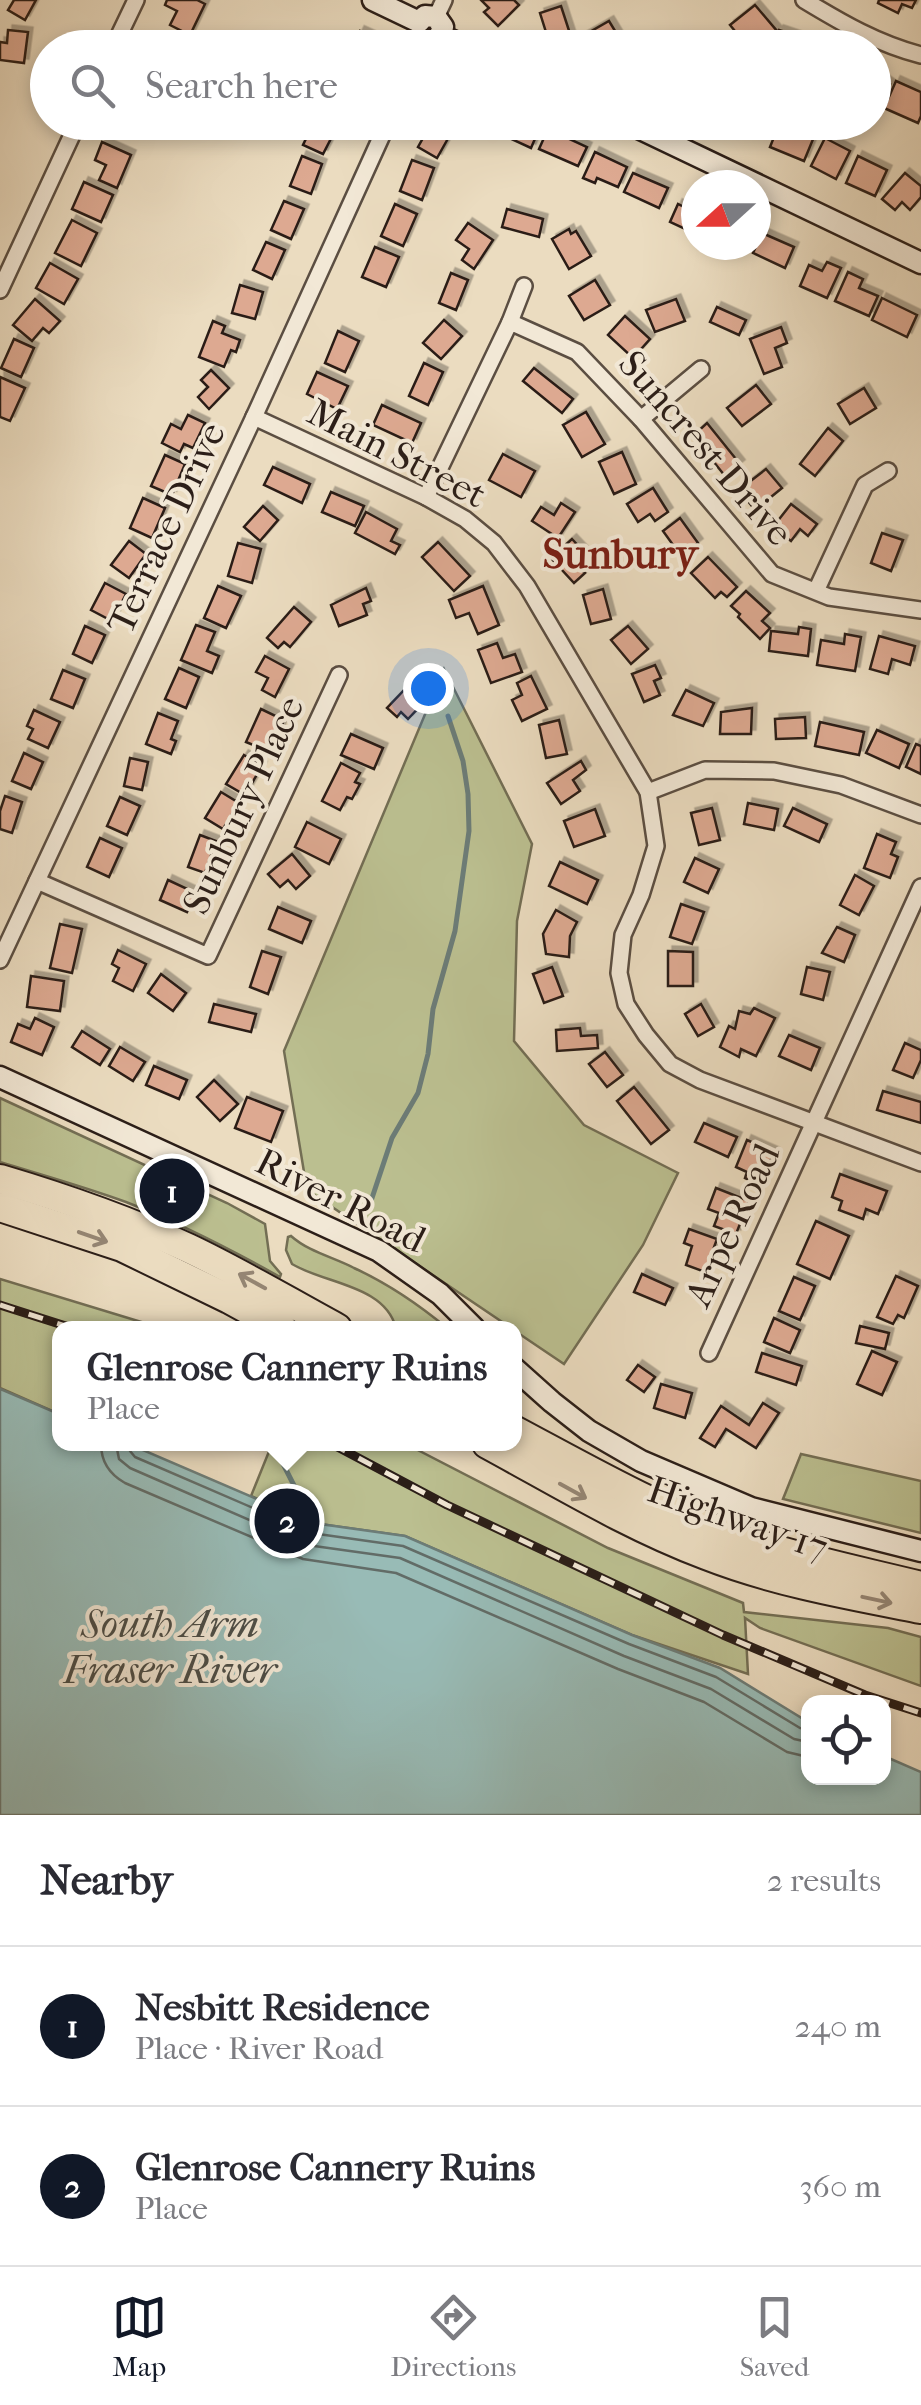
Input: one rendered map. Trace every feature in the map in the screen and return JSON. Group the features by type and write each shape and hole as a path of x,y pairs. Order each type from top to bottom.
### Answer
{"highway":[{"path":"0,1179 133,1224 243,1276 324,1321"},
{"path":"0,1207 122,1247 268,1321"},
{"name":"Highway 17","path":"522,1434 631,1492 747,1541 921,1586"},
{"name":"Highway 17","path":"500,1451 624,1519 710,1556 827,1590 921,1610"}],"street":[{"path":"122,30 136,0"},
{"path":"374,0 431,27"},
{"path":"804,0 854,30"},
{"path":"891,48 921,55"},
{"path":"0,290 70,140"},
{"name":"Terrace Drive","path":"0,960 380,140"},
{"path":"664,140 921,263"},
{"path":"426,497 524,286"},
{"name":"Suncrest Drive","path":"510,322 577,352 641,419 772,574 829,597 921,610"},
{"path":"641,419 701,368"},
{"name":"Main Street","path":"254,417 426,497 464,519 494,543 527,586 648,792 656,846 641,896 623,935 619,973 626,1004 670,1064 700,1080 921,1163"},
{"path":"816,592 865,485 888,471"},
{"name":"Sunbury Place","path":"37,881 208,956 339,675"},
{"path":"648,792 704,770 774,771 841,786 921,815"},
{"name":"Arpe Road","path":"709,1353 814,1124 914,926 921,888"},
{"name":"River Road","path":"0,1076 379,1251 440,1294 467,1321"},
{"path":"522,1375 589,1430 640,1461 751,1508 921,1551"}],"green space":[{"path":"444,669 532,844 517,921 514,1041 584,1125 678,1173 643,1245 564,1364 522,1336 522,1321 501,1321 307,1190 284,1051"},
{"path":"0,1098 265,1224 270,1261 280,1277 146,1210 0,1162"},
{"path":"288,1237 391,1288 438,1321 393,1321 380,1303 367,1294 292,1264 286,1250"},
{"path":"0,1279 138,1321 52,1321 52,1411 0,1388"},
{"path":"269,1451 420,1451 608,1548 743,1603 744,1612 888,1628 921,1637 921,1686 760,1628 745,1618 748,1674 632,1635 405,1536 313,1523 251,1496"},
{"path":"801,1454 921,1481 921,1533 783,1499"}],"water":[{"name":"South Arm Fraser River","path":"0,1389 52,1411 52,1451 145,1451 313,1523 405,1536 632,1635 720,1668 801,1718 801,1785 891,1785 891,1759 921,1772 921,1815 0,1815"}],"building":[{"path":"14,0 36,0 25,20 8,10"},
{"path":"167,0 197,0 205,4 192,30 170,25 177,11 165,5"},
{"path":"481,0 514,0 519,5 498,26 484,12 489,8"},
{"path":"916,0 912,8 902,4 898,13 878,3"},
{"path":"755,5 776,30 734,30 730,25"},
{"path":"561,6 569,30 545,30 540,13"},
{"path":"609,21 614,30 593,30"},
{"path":"8,30 28,32 24,63 0,60 0,42 7,43"},
{"path":"896,81 921,92 918,123 891,111 891,92"},
{"path":"305,140 330,140 323,154 303,145"},
{"path":"422,140 447,140 437,158 418,147"},
{"path":"514,140 534,140 531,148"},
{"path":"543,140 572,140 587,147 578,166 539,149"},
{"path":"773,140 813,140 804,161 770,147"},
{"path":"824,140 850,151 836,179 811,166"},
{"path":"102,142 131,155 117,188 99,180 106,165 95,160"},
{"path":"595,152 627,167 618,187 597,178 595,183 583,178"},
{"path":"302,156 322,164 311,194 290,186"},
{"path":"858,156 887,170 875,196 846,183"},
{"path":"412,160 434,168 422,200 400,191"},
{"path":"633,173 668,188 659,208 624,192"},
{"path":"905,173 921,186 921,197 910,210 902,202 895,210 882,199"},
{"path":"84,182 113,195 101,222 72,209"},
{"path":"284,201 304,209 291,239 271,230"},
{"path":"395,204 417,214 403,246 381,236"},
{"path":"678,204 681,206 681,227 670,222"},
{"path":"507,209 543,219 539,237 502,227"},
{"path":"72,220 97,233 81,266 55,253"},
{"path":"468,223 493,240 474,269 462,260 469,249 456,240"},
{"path":"569,229 571,234 576,231 591,256 569,269 552,239"},
{"path":"771,237 794,247 785,268 768,260 771,260"},
{"path":"266,242 285,250 272,279 253,270"},
{"path":"375,247 399,257 386,287 362,277"},
{"path":"827,262 841,268 827,298 800,286 809,265 822,271"},
{"path":"50,263 78,279 64,304 36,288"},
{"path":"848,272 863,279 859,288 878,296 869,316 835,301"},
{"path":"451,273 468,280 456,310 439,303"},
{"path":"595,280 610,305 584,320 569,296"},
{"path":"240,285 263,292 255,319 232,313"},
{"path":"882,298 917,315 907,337 872,320"},
{"path":"35,299 60,321 49,333 43,328 32,341 13,325"},
{"path":"676,299 685,321 655,332 646,310"},
{"path":"717,307 746,320 739,335 710,322"},
{"path":"625,316 650,339 633,358 608,335"},
{"path":"444,320 462,336 441,359 423,343"},
{"path":"213,321 225,326 222,333 240,340 224,367 199,357"},
{"path":"781,327 787,343 775,348 782,367 764,374 750,339"},
{"path":"338,331 359,341 345,372 325,363"},
{"path":"14,339 34,348 21,377 1,368"},
{"path":"424,363 443,372 428,405 409,396"},
{"path":"534,368 573,399 562,413 523,381"},
{"path":"211,370 229,388 209,409 198,397 208,387 201,380"},
{"path":"317,372 348,386 337,409 307,394"},
{"path":"0,377 25,388 10,421 0,417"},
{"path":"756,385 771,404 742,426 727,408"},
{"path":"864,388 876,408 850,424 838,404"},
{"path":"382,405 421,423 412,443 373,425"},
{"path":"586,412 605,444 582,457 563,425"},
{"path":"188,415 205,423 193,448 184,444 180,452 162,443 171,424 181,429"},
{"path":"707,423 740,464 725,476 693,436"},
{"path":"828,428 843,441 815,476 800,464"},
{"path":"622,452 636,484 614,494 599,462"},
{"path":"503,454 535,471 521,497 489,480"},
{"path":"165,455 185,464 172,495 151,486"},
{"path":"273,467 310,484 302,503 264,485"},
{"path":"766,469 782,488 755,510 739,490"},
{"path":"653,488 668,512 655,521 650,514 638,522 627,504"},
{"path":"331,492 364,506 355,526 322,512"},
{"path":"143,498 165,508 152,538 130,528"},
{"path":"561,503 575,512 558,538 532,521 541,507 554,515"},
{"path":"791,504 817,524 808,536 800,529 791,541 773,527"},
{"path":"263,506 278,520 260,541 244,527"},
{"path":"366,512 397,529 391,541 400,545 395,554 355,533"},
{"path":"680,518 698,543 681,556 663,531"},
{"path":"882,533 903,540 891,571 871,563"},
{"path":"572,539 585,553 575,563 585,573 574,583 551,558"},
{"path":"129,541 146,554 129,578 111,565"},
{"path":"438,542 470,576 454,591 422,557"},
{"path":"238,543 261,549 252,583 228,576"},
{"path":"708,557 737,587 727,597 721,592 715,598 691,573"},
{"path":"105,583 126,594 112,621 91,610"},
{"path":"218,586 241,596 226,628 204,618"},
{"path":"483,586 499,625 478,634 469,613 456,618 449,600"},
{"path":"366,588 371,601 363,604 367,615 339,626 331,605"},
{"path":"603,589 611,619 591,624 583,595"},
{"path":"746,591 770,613 762,621 770,628 760,639 731,606"},
{"path":"294,607 311,622 290,647 284,642 278,648 267,638"},
{"path":"196,625 215,632 207,651 219,656 212,673 181,660"},
{"path":"85,626 105,635 92,663 73,654"},
{"path":"628,626 648,649 631,664 611,640"},
{"path":"799,627 811,629 808,656 769,651 771,631 798,634"},
{"path":"845,634 861,637 855,671 817,665 821,640 844,644"},
{"path":"879,636 915,646 910,665 892,659 888,674 870,669"},
{"path":"497,643 503,658 515,654 522,672 491,683 478,650"},
{"path":"265,656 289,669 275,697 262,690 268,678 256,672"},
{"path":"655,665 661,678 654,681 660,695 644,702 632,674"},
{"path":"179,668 199,677 186,708 165,699"},
{"path":"63,670 85,679 73,708 51,699"},
{"path":"531,676 547,709 522,721 512,700 522,695 517,683"},
{"path":"407,687 423,703 408,719 401,712 397,717 387,708"},
{"path":"686,690 714,703 703,726 673,715"},
{"path":"752,708 751,734 720,734 721,712"},
{"path":"261,709 284,720 270,752 246,742"},
{"path":"34,710 60,722 48,748 28,739 33,729 27,726"},
{"path":"158,713 178,721 171,739 176,741 171,754 146,744"},
{"path":"805,717 806,738 776,739 775,719"},
{"path":"559,720 567,754 546,758 539,725"},
{"path":"820,722 864,732 859,755 815,746"},
{"path":"877,730 909,744 899,768 866,753"},
{"path":"351,734 383,748 374,769 341,755"},
{"path":"916,744 921,746 921,774 906,767"},
{"path":"24,753 43,762 31,789 12,781"},
{"path":"244,755 262,766 245,795 226,784"},
{"path":"130,758 148,762 142,790 124,786"},
{"path":"581,761 586,770 573,780 580,791 561,804 547,783"},
{"path":"341,763 360,773 355,782 360,784 340,810 322,801"},
{"path":"221,792 239,803 223,829 205,818"},
{"path":"5,796 22,802 12,833 0,829"},
{"path":"120,797 140,806 127,835 107,826"},
{"path":"748,803 778,809 774,830 744,824"},
{"path":"712,808 720,840 699,845 691,813"},
{"path":"793,808 827,824 819,842 784,826"},
{"path":"595,809 605,836 574,847 564,821"},
{"path":"307,822 341,839 329,864 295,847"},
{"path":"877,834 896,842 891,854 898,857 890,878 864,868"},
{"path":"200,835 216,841 205,873 188,867"},
{"path":"100,838 122,848 109,877 87,867"},
{"path":"292,854 310,876 296,889 288,880 280,887 268,874"},
{"path":"695,858 719,869 708,893 684,882"},
{"path":"560,862 598,880 587,904 549,886"},
{"path":"855,875 874,886 859,915 840,905"},
{"path":"168,880 196,893 187,912 160,900"},
{"path":"681,904 704,912 692,944 670,937"},
{"path":"278,907 311,921 302,943 269,929"},
{"path":"556,910 577,922 570,936 569,957 546,954 543,934"},
{"path":"60,924 82,929 72,973 50,968"},
{"path":"837,927 855,935 844,962 822,953"},
{"path":"118,950 146,964 133,991 113,981 119,968 112,964"},
{"path":"262,951 281,957 268,994 250,987"},
{"path":"668,951 693,952 693,986 668,986"},
{"path":"552,967 563,996 544,1003 533,974"},
{"path":"807,967 830,972 823,1000 801,994"},
{"path":"161,974 186,993 173,1011 148,993"},
{"path":"31,976 64,981 60,1011 27,1007"},
{"path":"214,1004 256,1014 251,1032 209,1022"},
{"path":"701,1004 714,1027 698,1036 685,1014"},
{"path":"754,1008 775,1018 756,1056 741,1049 739,1057 720,1047 729,1026 735,1029 739,1011 750,1014"},
{"path":"35,1018 54,1027 42,1055 11,1042 18,1024 30,1029"},
{"path":"580,1028 581,1036 597,1035 598,1048 557,1051 556,1030"},
{"path":"82,1031 110,1049 100,1065 72,1047"},
{"path":"789,1035 820,1048 811,1070 779,1056"},
{"path":"905,1043 921,1050 913,1078 893,1070"},
{"path":"120,1047 145,1062 133,1081 109,1066"},
{"path":"605,1052 623,1075 607,1087 589,1064"},
{"path":"154,1066 187,1080 179,1099 146,1085"},
{"path":"214,1080 238,1104 220,1121 197,1097"},
{"path":"634,1087 669,1130 651,1144 617,1101"},
{"path":"883,1091 921,1102 921,1123 877,1110"},
{"path":"247,1097 283,1111 271,1142 235,1128"},
{"path":"704,1123 737,1137 728,1157 695,1142"},
{"path":"747,1140 774,1152 760,1185 745,1178 747,1172 736,1167"},
{"path":"840,1174 887,1191 878,1214 866,1209 863,1219 839,1210 842,1201 832,1197"},
{"path":"716,1188 749,1201 736,1234 714,1226 719,1213 708,1209"},
{"path":"816,1221 849,1236 830,1279 797,1264"},
{"path":"689,1229 717,1239 705,1272 686,1265 692,1246 684,1243"},
{"path":"642,1274 673,1288 665,1305 634,1292"},
{"path":"896,1276 918,1286 904,1318 898,1315 893,1324 877,1317"},
{"path":"794,1277 815,1286 800,1320 779,1311"},
{"path":"774,1318 800,1330 790,1353 764,1342"},
{"path":"860,1326 889,1333 885,1349 856,1343"},
{"path":"872,1351 897,1362 882,1395 857,1384"},
{"path":"762,1353 802,1366 796,1385 756,1372"},
{"path":"638,1365 655,1377 644,1392 627,1380"},
{"path":"661,1384 692,1393 685,1418 654,1408"},
{"path":"763,1403 779,1413 756,1448 726,1429 715,1447 700,1438 721,1406 749,1425"}],"waterway":[{"path":"369,1207 392,1138 418,1093 433,1009 455,931 469,831 468,794 463,761 448,716"},
{"path":"277,1451 313,1523"}],"railway":[{"path":"0,1305 52,1322"},
{"path":"345,1451 447,1505 723,1635 865,1695 921,1713"}],"place":[{"name":"Nesbitt Residence","path":"172,1191"},
{"name":"Glenrose Cannery Ruins","path":"287,1521"}],"district":[{"name":"Sunbury","path":"620,553"}]}
